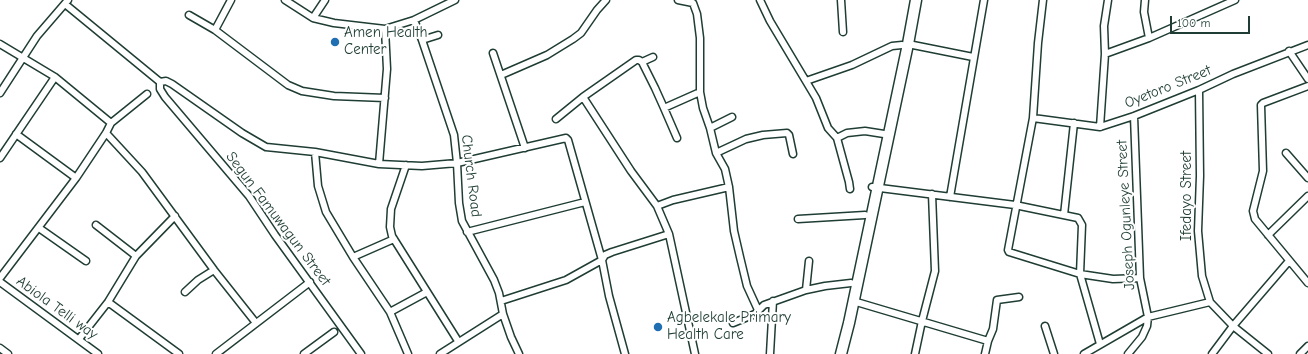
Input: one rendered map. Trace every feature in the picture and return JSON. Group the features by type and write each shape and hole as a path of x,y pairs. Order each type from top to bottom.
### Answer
{"main road":[{"path":"841,354 905,45 910,0"},
{"path":"836,354 844,322 850,283 865,215 875,187 884,134 916,0"}],"street":[{"path":"214,30 231,0"},
{"path":"285,0 312,18 334,23 385,29 414,20 455,0"},
{"path":"312,18 325,0"},
{"path":"501,75 547,55 573,39 581,33 606,0"},
{"path":"678,0 696,1 700,38 700,92 703,108 716,153 725,169 729,187 734,231 740,257 747,286 758,310"},
{"path":"760,0 770,21 822,111 828,128 837,138 850,189"},
{"path":"841,0 843,32"},
{"path":"950,197 984,0"},
{"path":"1043,0 1033,118 1015,205 1008,248 1009,252 1080,274 1113,279 1140,278"},
{"path":"1100,127 1105,54 1104,26 1108,0"},
{"path":"1145,0 1144,12 1149,38"},
{"path":"1105,54 1149,38 1235,0"},
{"path":"0,93 37,36 66,2 160,82 166,81 172,84 266,147 315,152 379,164 422,166 458,163 566,138 568,140 602,260 609,296 625,354"},
{"path":"189,15 214,30 288,85 302,91 334,96 385,98"},
{"name":"Church Road","path":"414,20 454,135 458,163 460,214 462,221 494,280 501,301 503,314 519,354"},
{"path":"379,164 387,69 385,29"},
{"path":"422,40 438,35"},
{"path":"0,44 55,78 111,123"},
{"name":"Oyetoro Street","path":"1033,118 1100,127 1134,116 1308,44"},
{"path":"806,81 852,65 892,46 905,45 973,57"},
{"path":"1289,51 1308,79"},
{"path":"493,53 525,148"},
{"path":"642,62 653,57"},
{"path":"556,119 583,97 636,60 639,60 642,62 678,138"},
{"path":"0,158 55,78"},
{"name":"Segun Famuwagun Street","path":"160,82 160,89 165,97 249,196 275,235 361,354"},
{"path":"1308,86 1261,105 1263,171 1253,215 1308,283"},
{"name":"Ifedayo Street","path":"1199,90 1200,176 1198,231 1201,268 1204,285 1210,302"},
{"path":"664,108 700,92"},
{"path":"0,278 76,178 106,134 111,123 147,94"},
{"path":"583,97 631,171 657,206 669,234 695,354"},
{"name":"Joseph Ogunleye Street","path":"1128,354 1142,337 1147,326 1148,317 1140,278 1134,116"},
{"path":"710,128 732,117"},
{"path":"1064,215 1074,123"},
{"path":"837,138 847,133 865,131 884,134"},
{"path":"716,153 746,139 763,135 787,133 789,135 793,154"},
{"path":"16,134 76,178"},
{"path":"106,134 142,172 214,270 256,323"},
{"path":"315,152 318,186 326,212 353,257 390,312 408,354"},
{"path":"1286,153 1308,178"},
{"path":"406,166 391,210 390,227 392,236 458,342"},
{"path":"657,206 673,200 729,187"},
{"path":"875,187 1015,205 1078,218 1082,225 1080,274 1100,344"},
{"path":"915,354 935,271 932,194"},
{"path":"1268,235 1308,196"},
{"path":"467,232 585,202"},
{"path":"798,219 865,215"},
{"path":"79,339 108,302 136,256 175,216"},
{"path":"96,225 136,256"},
{"path":"39,228 86,261"},
{"path":"501,301 566,280 602,260 605,256 612,252 669,234"},
{"path":"353,257 394,240"},
{"path":"806,290 809,261"},
{"path":"1212,354 1233,326 1289,261"},
{"path":"185,292 198,280 214,270"},
{"name":"Abiola Telli way","path":"0,282 98,354"},
{"path":"216,354 310,282"},
{"path":"733,323 748,317 764,305 806,290 850,283"},
{"path":"390,312 427,292"},
{"path":"986,354 988,341 993,329 997,300 1019,297"},
{"path":"853,301 988,341"},
{"path":"108,302 178,354"},
{"path":"770,354 773,302"},
{"path":"1084,354 1148,317 1210,302 1233,326 1268,354"},
{"path":"440,354 503,314"},
{"path":"1045,326 1054,354"},
{"path":"304,354 334,332"},
{"path":"1300,354 1308,346"},
{"path":"0,348 8,354"}],"place":[{"name":"Amen Health Center","path":"335,42"},
{"name":"Agbelekale Primary Health Care","path":"658,327"}]}
